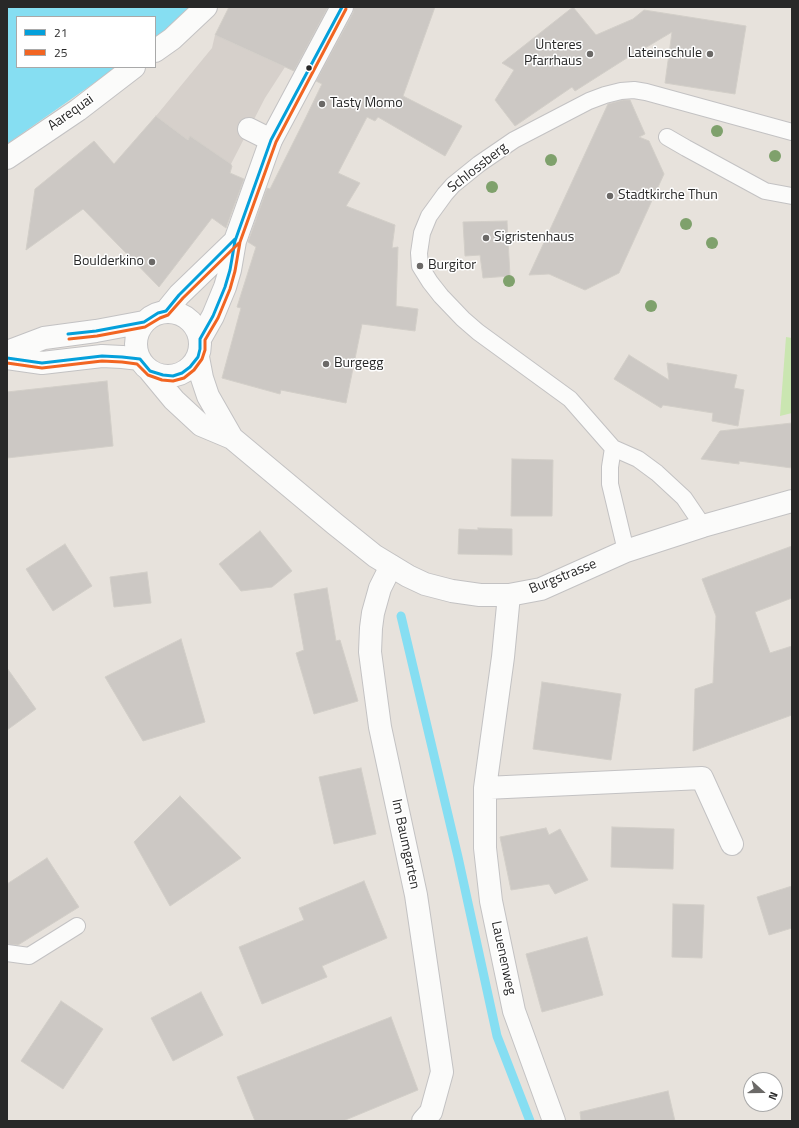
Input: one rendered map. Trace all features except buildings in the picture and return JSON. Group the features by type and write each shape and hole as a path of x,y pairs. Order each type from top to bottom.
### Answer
{"main road":[{"path":"156,50 172,39 206,7"},
{"path":"7,358 42,363 102,356 122,357 145,365 163,375 173,376 182,373 190,367 225,287 230,270 235,240 271,140 342,7"},
{"name":"Aarequai","path":"7,158 78,110 133,68"},
{"path":"249,129 271,140"},
{"path":"166,311 179,295 235,240"},
{"path":"145,365 137,344 137,336 140,327 144,322 158,313 166,311 180,313 189,319 196,328 199,348"},
{"path":"7,352 44,338 144,322"},
{"name":"Burgstrasse","path":"199,348 202,378 208,396 232,438"},
{"name":"Burgstrasse","path":"145,365 174,400 201,425 232,438 353,539 408,576 425,584 452,591 480,595 509,595 540,589 626,551 703,526 792,501"},
{"name":"Im Baumgarten","path":"391,566 380,588 373,613 370,652 380,727 416,895 442,1072 431,1112 423,1121"},
{"name":"Lauenenweg","path":"509,595 503,657 486,788 485,848 491,901 514,1011 554,1121"},
{"path":"486,788 702,778 732,844"}],"lane":[{"name":"Schlossberg","path":"703,526 684,498 658,474 638,459 613,448 570,399 478,332 463,319 437,291 420,266 419,252 422,234 429,216 437,204 453,186 479,164 514,140 590,101 605,95 621,91 634,90 646,92 792,132"},
{"path":"668,137 765,191 792,196"},
{"path":"613,448 610,467 610,484 626,551"},
{"path":"7,953 29,956 77,926"}],"green space":[{"path":"786,337 792,338 792,413 780,416"}],"shaded area":[{"path":"215,35 285,67 265,98 231,164 191,137 188,140 156,116 212,48"}],"water":[{"path":"7,7 193,7 156,39 156,16 16,16 16,68 116,68 7,144"}],"waterway":[{"path":"401,616 458,857 497,1036 530,1121"}],"transit line":[{"name":"21","path":"7,358 42,363 102,356 122,357 140,359 150,371 173,376 182,373 190,367 198,357 200,339 213,316 225,287 230,270 235,241 271,140 342,7"},
{"name":"25","path":"7,363 42,368 102,361 122,362 137,364 148,375 162,380 173,381 184,378 194,370 202,359 205,350 205,340 218,318 230,289 240,242 276,142 346,9"},
{"name":"21","path":"68,334 96,331 144,322 158,313 166,311 179,295 235,239"},
{"name":"25","path":"69,339 97,336 145,327 168,315 183,298 239,243"}],"place":[{"name":"Unteres Pfarrhaus","path":"590,54"},
{"name":"Lateinschule","path":"710,54"},
{"name":"Tasty Momo","path":"322,104"},
{"name":"Stadtkirche Thun","path":"610,196"},
{"name":"Sigristenhaus","path":"486,238"},
{"name":"Boulderkino","path":"152,262"},
{"name":"Burgitor","path":"420,266"},
{"name":"Burgegg","path":"326,364"}]}
